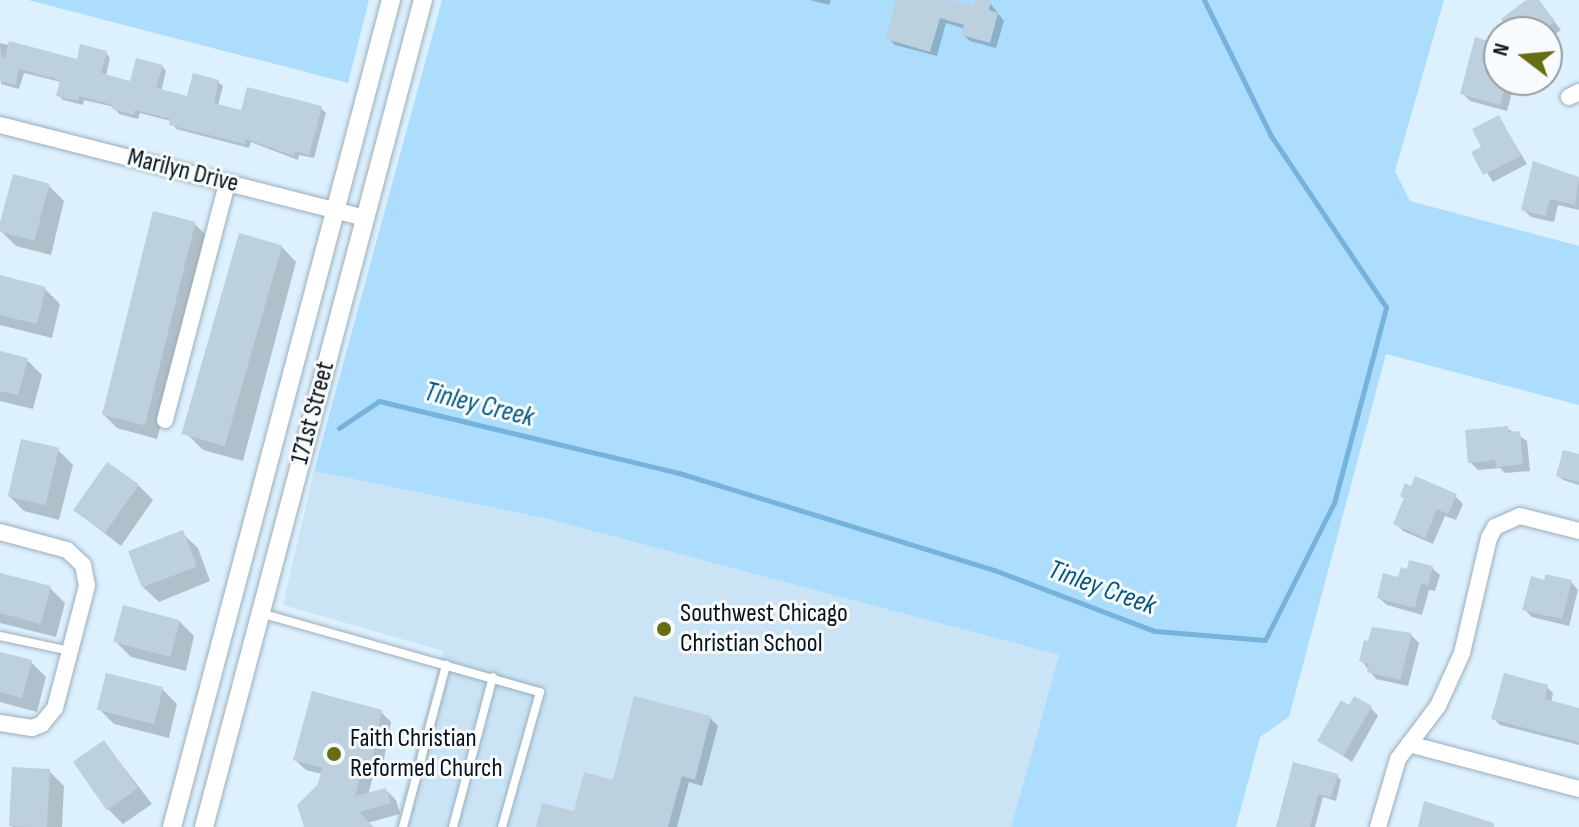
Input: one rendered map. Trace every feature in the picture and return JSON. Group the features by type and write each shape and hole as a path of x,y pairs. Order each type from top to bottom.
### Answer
{"street":[{"name":"171st Street","path":"172,827 391,0"},
{"name":"171st Street","path":"204,827 423,0"},
{"name":"Marilyn Drive","path":"0,125 365,218"},
{"path":"165,420 227,183"},
{"path":"1378,827 1390,780 1409,744 1438,706 1462,653 1489,538 1507,519 1520,516 1579,531"},
{"path":"0,532 67,550 83,565 87,586 73,649 55,708 48,718 32,728 0,723"},
{"path":"1409,744 1579,789"}],"lane":[{"path":"259,613 540,692 502,827"},
{"path":"0,636 73,649"},
{"path":"403,827 446,665"},
{"path":"453,827 493,677"}],"shaded area":[{"path":"28,0 369,0 348,83"},
{"path":"442,0 1444,0 1395,171 1410,201 1579,246 1579,405 1386,354 1289,717 1260,737 1236,827 1011,827 1059,655 548,519 314,471"},
{"name":"Southwest Chicago Christian School","path":"314,471 548,519 1059,655 1011,827 394,827 443,651 283,605"}],"building":[{"path":"896,0 951,0 974,6 975,0 991,0 989,10 998,13 990,43 961,35 964,25 940,18 930,52 886,39"},
{"path":"1526,0 1539,0 1551,16 1505,16"},
{"path":"1475,37 1483,39 1483,96 1502,96 1500,105 1460,94"},
{"path":"9,41 77,59 80,44 107,51 101,73 130,81 136,58 163,65 156,88 187,96 193,73 219,80 214,103 241,110 247,87 322,106 309,155 295,151 294,156 246,139 245,144 169,125 170,119 135,110 134,115 112,109 113,105 79,96 78,101 56,96 60,80 19,69 15,85 0,81 0,56 5,58"},
{"path":"1499,115 1521,156 1483,175 1471,152 1481,147 1472,129"},
{"path":"1533,161 1579,177 1575,205 1550,199 1546,216 1521,210"},
{"path":"13,174 50,184 34,241 0,232"},
{"path":"153,211 196,222 145,425 102,415"},
{"path":"239,233 282,245 225,446 181,434"},
{"path":"0,275 46,287 37,324 0,315"},
{"path":"0,351 28,358 18,395 0,391"},
{"path":"1508,426 1509,432 1520,431 1523,464 1496,467 1495,460 1468,463 1465,430"},
{"path":"21,439 59,448 46,505 8,496"},
{"path":"1563,450 1579,454 1579,482 1556,476"},
{"path":"107,462 139,484 105,533 73,510"},
{"path":"1415,476 1457,494 1448,514 1437,509 1425,538 1393,524 1404,498 1400,496 1405,483 1411,486"},
{"path":"183,530 197,566 142,588 128,551"},
{"path":"1409,560 1433,566 1428,585 1421,583 1415,608 1377,598 1383,573 1398,577 1401,567 1407,569"},
{"path":"0,573 51,586 41,624 0,613"},
{"path":"1546,574 1572,580 1562,619 1522,610 1531,576 1544,580"},
{"path":"123,605 180,620 170,657 113,642"},
{"path":"1372,627 1412,633 1400,680 1367,672 1369,664 1359,661 1364,640 1368,641"},
{"path":"0,652 32,660 22,698 0,692"},
{"path":"106,673 163,687 154,724 97,710"},
{"path":"1504,673 1548,685 1545,699 1579,708 1579,742 1491,719"},
{"name":"Faith Christian Reformed Church","path":"312,691 382,710 372,761 365,759 355,796 386,788 391,803 359,812 374,827 304,827 297,805 318,784 322,768 293,760"},
{"path":"634,696 711,716 695,780 682,776 668,827 536,827 542,803 574,811 584,772 613,780"},
{"path":"1354,696 1372,706 1343,756 1317,741 1341,700 1349,705"},
{"path":"104,740 138,788 107,810 73,762"},
{"path":"1293,762 1338,774 1331,797 1318,794 1310,827 1276,827"},
{"path":"12,767 50,769 47,827 9,826"},
{"path":"1424,801 1494,823 1494,827 1418,827"}],"waterway":[{"name":"Tinley Creek","path":"339,428 379,401 679,473 994,570 1155,631 1265,640 1334,503 1386,307 1271,136 1204,0"}],"place":[{"name":"Southwest Chicago Christian School","path":"664,629"},
{"name":"Faith Christian Reformed Church","path":"334,754"}]}
